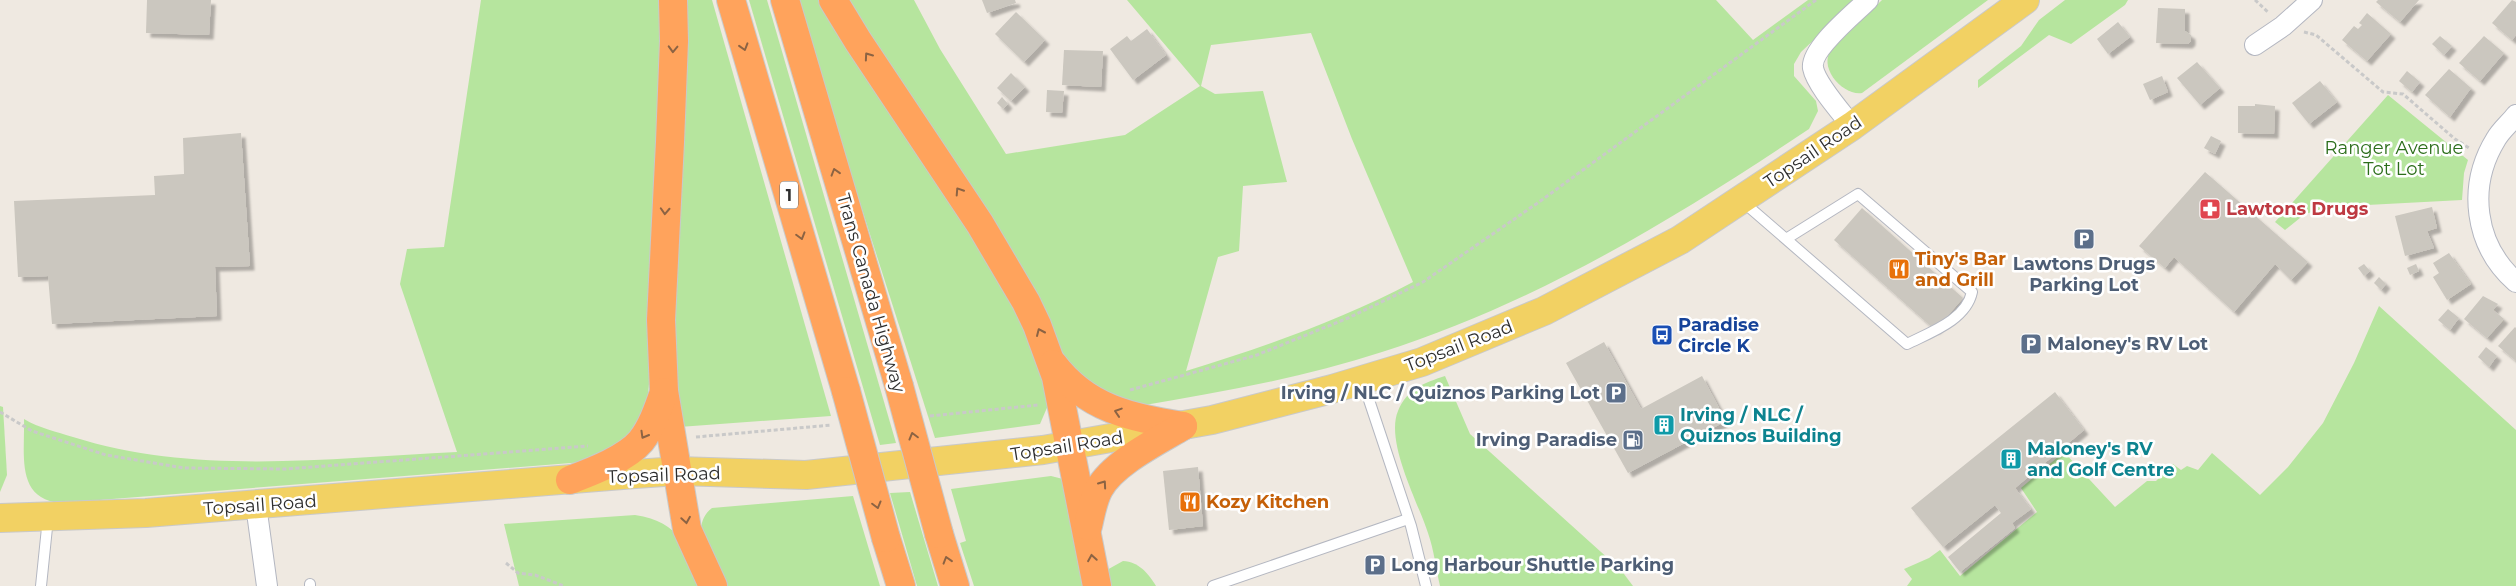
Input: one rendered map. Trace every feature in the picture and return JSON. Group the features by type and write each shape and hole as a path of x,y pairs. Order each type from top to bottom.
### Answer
{"highway":[{"path":"672,0 674,41 671,133 661,320 664,391 687,529 713,586"},
{"name":"1","path":"730,0 846,391 900,586"},
{"name":"Trans Canada Highway","path":"785,0 899,386 955,586"},
{"path":"833,0 858,42 1004,262 1026,302 1052,362 1088,530 1097,586"},
{"path":"1052,362 1066,380 1095,402 1125,414 1183,426"},
{"path":"570,480 607,464 640,442 657,413 664,391"},
{"path":"1088,530 1094,501 1107,478 1132,458 1183,426"}],"main road":[{"name":"Topsail Road","path":"0,518 48,518 256,505 678,471 806,475 947,462 1069,446 1183,426 1362,381 1422,362 1544,311 1650,258 1742,201 1852,126 2025,0"}],"street":[{"path":"1852,126 1816,76 1813,67 1814,57 1822,46 1868,0"},
{"path":"2255,45 2283,26 2312,0"},
{"path":"2516,115 2497,138 2487,157 2478,184 2477,199 2481,225 2495,259 2516,282"},
{"path":"256,505 267,586"}],"lane":[{"path":"1742,201 1907,344 1946,325 1969,304 1972,292 1858,194 1786,239"},
{"path":"1362,381 1408,519 1426,586"},
{"path":"41,586 48,518"},
{"path":"1213,586 1408,519"}],"path":[{"path":"1128,390 1257,355 1402,294 1488,239 1816,0"},
{"path":"2255,0 2283,26 2316,35 2382,92 2402,94 2455,140 2487,157"},
{"path":"922,416 1061,403"},
{"path":"0,412 32,431 106,455 184,468 286,469 594,446"},
{"path":"671,439 833,425"},
{"path":"506,563 518,573 535,575 564,586"}],"green space":[{"path":"481,0 665,0 649,384 646,415 642,426 596,461 61,503 46,500 36,493 29,484 26,473 24,460 24,419 73,437 120,449 168,457 264,461 457,452 400,284 407,249 444,247"},
{"path":"681,0 712,0 831,416 679,427 675,414 672,234"},
{"path":"749,0 767,0 896,443 880,445"},
{"path":"797,0 826,0 975,229 1040,349 1049,403 1040,424 935,438 814,59"},
{"path":"846,0 914,0 940,49 1006,154 1125,135 1200,86 1127,0 1716,0 1753,40 1808,0 1856,0 1801,52 1794,64 1794,76 1816,101 1818,111 1809,129 1708,195 1604,256 1495,309 1439,332 1352,361 1262,384 1139,406 1127,406 1071,369","holes":["1311,33 1352,139 1413,282 1358,309 1302,332 1186,371 1218,257 1239,251 1243,186 1287,182 1263,91 1215,94 1201,86 1211,45"]},
{"path":"1882,0 1988,0 1862,93 1854,93 1840,85 1834,78 1830,71 1828,56 1832,49"},
{"path":"2065,0 2128,0 2125,5 2071,44 2049,35 1978,88 1978,80 2021,46 2039,20"},
{"name":"Ranger Avenue Tot Lot","path":"2388,95 2468,160 2464,173 2462,200 2329,207 2305,214 2285,230 2275,222"},
{"path":"2379,306 2516,430 2516,586 1907,586 1912,579 1904,569 1929,558 1940,550 1960,576 2037,512 2021,488 2064,452 2115,507 2147,481 2156,481 2173,464 2181,470 2187,466 2198,470 2212,453 2260,495 2288,467 2323,423 2354,363"},
{"path":"1445,376 1470,434 1621,570 1633,586 1440,586 1430,539 1399,455 1395,424 1402,403 1411,392 1423,384"},
{"path":"0,406 3,407 7,475 0,492"},
{"path":"1051,476 1063,479 1089,586 974,586 960,543 966,541 951,489"},
{"path":"910,492 938,586 917,586 890,493"},
{"path":"853,496 880,586 721,586 701,535 705,516 712,508"},
{"path":"635,515 663,524 673,531 686,549 705,586 519,586 504,524"},
{"path":"1123,561 1143,569 1156,586 1107,586 1105,571"}],"building":[{"path":"147,0 211,0 209,35 146,33"},
{"path":"982,0 1015,0 1016,3 987,13"},
{"path":"2378,0 2419,0 2400,22 2376,2"},
{"path":"2512,0 2516,2 2516,35 2512,40 2492,23"},
{"path":"2158,8 2185,9 2185,31 2191,35 2191,41 2188,44 2156,43"},
{"path":"1016,12 1045,40 1024,62 995,34"},
{"path":"2367,13 2391,34 2367,61 2342,40 2354,26 2358,29 2362,25 2359,23"},
{"path":"2118,22 2130,37 2108,54 2097,39"},
{"path":"1147,29 1166,55 1133,80 1110,49 1127,36 1131,41"},
{"path":"2440,36 2452,46 2444,55 2432,44"},
{"path":"2484,36 2504,53 2480,81 2459,63"},
{"path":"1064,50 1103,51 1101,87 1062,85"},
{"path":"2197,62 2220,88 2200,105 2177,78"},
{"path":"2449,69 2471,88 2450,117 2425,95"},
{"path":"2407,71 2420,82 2412,92 2399,81"},
{"path":"1011,73 1025,87 1011,101 997,88"},
{"path":"2162,76 2168,92 2150,100 2143,84"},
{"path":"2320,81 2337,102 2309,124 2292,103"},
{"path":"1047,90 1064,91 1062,113 1046,112"},
{"path":"1002,97 1008,104 1003,109 997,103"},
{"path":"2255,104 2275,106 2274,134 2238,133 2238,106 2255,106"},
{"path":"241,133 250,266 215,267 217,316 52,324 48,276 18,277 14,201 155,195 154,176 184,174 183,138"},
{"path":"2211,136 2221,141 2215,154 2204,148"},
{"name":"Lawtons Drugs","path":"2205,172 2308,262 2291,280 2275,264 2234,312 2174,257 2165,268 2139,246"},
{"path":"2432,207 2437,228 2427,231 2434,248 2405,256 2395,216"},
{"name":"Tiny's Bar and Grill","path":"1862,208 1963,298 1935,330 1834,240"},
{"path":"2449,253 2471,284 2447,300 2433,277 2439,273 2433,263"},
{"path":"2364,264 2370,271 2364,276 2358,268"},
{"path":"2416,264 2419,271 2410,275 2407,268"},
{"path":"2379,277 2386,284 2381,290 2374,283"},
{"path":"2483,296 2498,304 2493,310 2504,319 2487,338 2464,319"},
{"path":"2448,309 2459,318 2450,330 2438,320"},
{"path":"2516,328 2516,361 2498,346"},
{"name":"Irving / NLC / Quiznos Building","path":"1604,342 1641,409 1702,376 1726,421 1628,473 1566,363"},
{"path":"2486,347 2497,356 2489,367 2478,357"},
{"name":"Maloney's RV and Golf Centre","path":"2055,392 2084,430 2015,488 2031,509 2012,523 2015,528 1960,572 1948,557 2001,513 1995,505 1943,547 1911,508"},
{"path":"1198,467 1203,526 1169,530 1163,471"}],"place":[{"name":"Lawtons Drugs","path":"2210,209"},
{"name":"Lawtons Drugs Parking Lot","path":"2084,239"},
{"name":"Tiny's Bar and Grill","path":"1899,269"},
{"name":"Paradise Circle K","path":"1662,335"},
{"name":"Maloney's RV Lot","path":"2031,344"},
{"name":"Irving / NLC / Quiznos Parking Lot","path":"1616,393"},
{"name":"Irving / NLC / Quiznos Building","path":"1664,425"},
{"name":"Irving Paradise","path":"1633,440"},
{"name":"Maloney's RV and Golf Centre","path":"2011,459"},
{"name":"Kozy Kitchen","path":"1190,502"},
{"name":"Long Harbour Shuttle Parking","path":"1375,565"}]}
